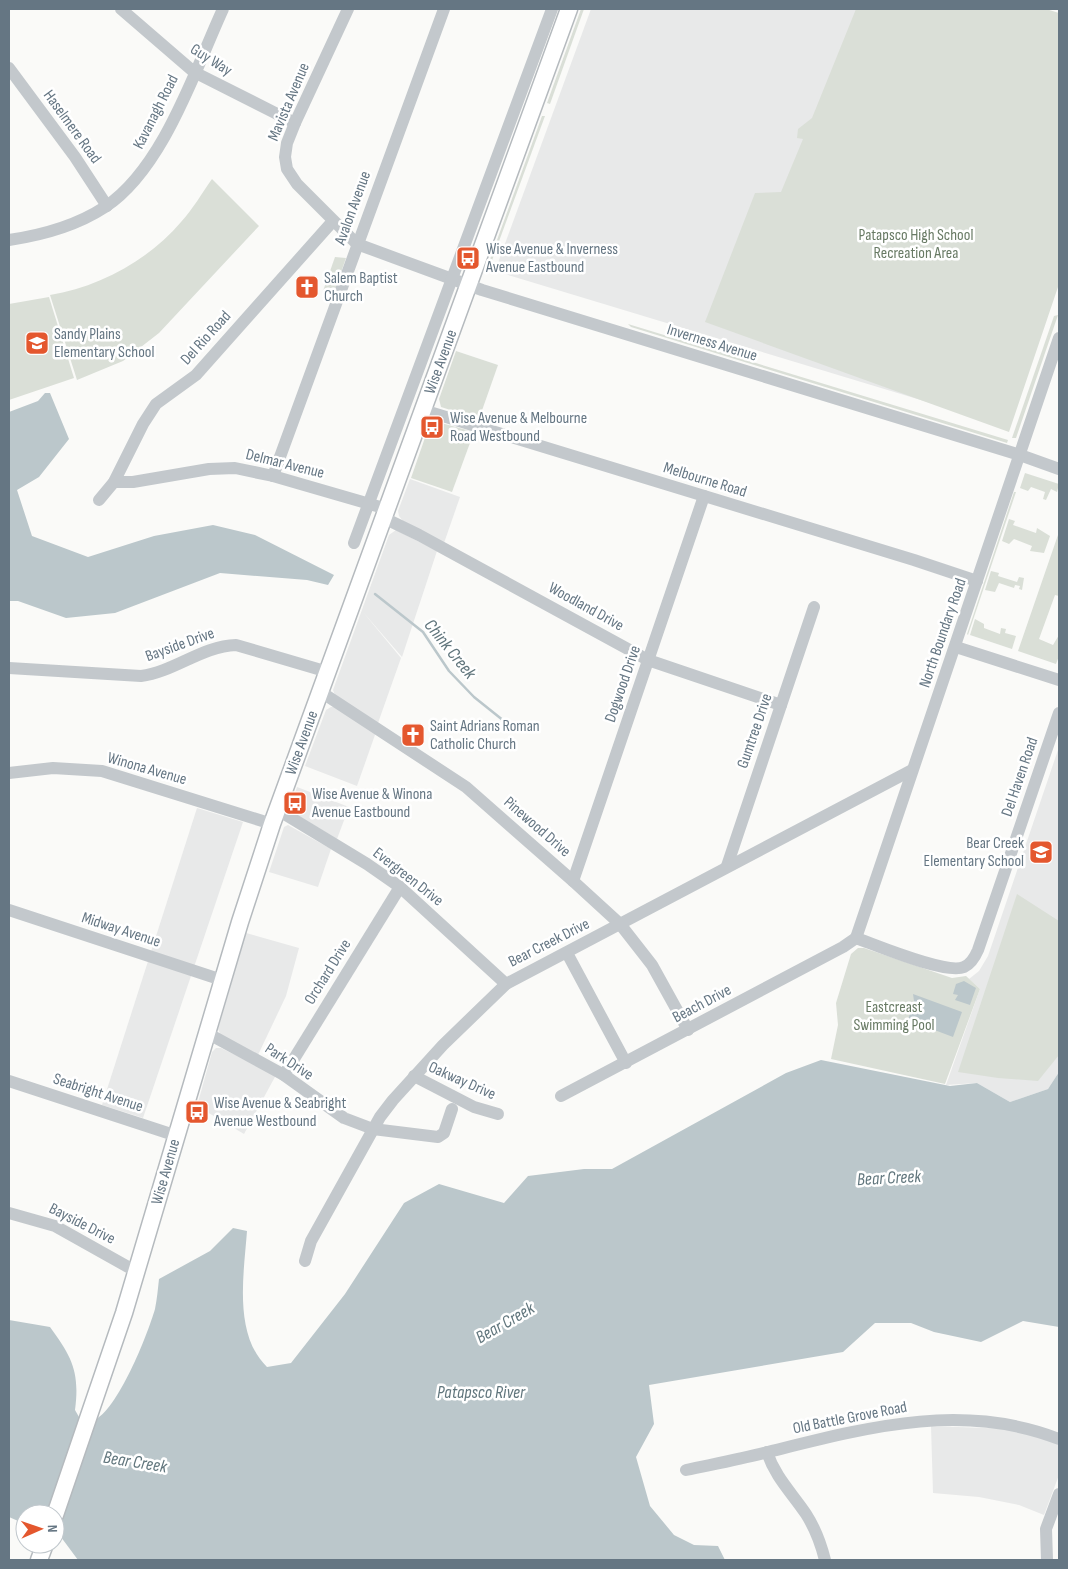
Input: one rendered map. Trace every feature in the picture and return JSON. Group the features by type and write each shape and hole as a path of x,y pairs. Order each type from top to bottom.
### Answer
{"main road":[{"name":"Wise Avenue","path":"59,1504 137,1272 222,980 275,817 569,9"}],"street":[{"name":"Guy Way","path":"121,9 194,72 295,122"},
{"name":"Kavanagh Road","path":"9,240 54,231 76,223 107,206 133,182 153,157 167,131 223,9"},
{"name":"Mavista Avenue","path":"348,9 295,122 285,150 287,169 297,184 357,244"},
{"name":"Avalon Avenue","path":"273,476 444,9"},
{"name":"Wise Avenue","path":"354,544 552,9"},
{"name":"Haselmere Road","path":"9,68 75,157 107,206"},
{"name":"Del Rio Road","path":"98,500 114,482 142,424 156,404 196,375 333,221"},
{"name":"Inverness Avenue","path":"357,244 468,286 1020,455 1059,469"},
{"name":"North Boundary Road","path":"856,938 1059,338"},
{"name":"Melbourne Road","path":"423,410 977,581"},
{"name":"Delmar Avenue","path":"114,482 133,482 219,468 242,468 369,503 385,514"},
{"name":"Dogwood Drive","path":"574,881 704,496"},
{"name":"Woodland Drive","path":"385,514 648,660 781,705"},
{"name":"Gumtree Drive","path":"727,866 814,607"},
{"name":"Bayside Drive","path":"9,668 141,676 160,673 222,646 236,645 252,648 328,672"},
{"path":"956,647 1059,680"},
{"name":"Pinewood Drive","path":"321,692 466,787 574,881 620,924 652,964 688,1030"},
{"name":"Del Haven Road","path":"856,938 942,967 962,968 969,964 978,950 1059,713"},
{"name":"Winona Avenue","path":"9,773 53,768 102,771 275,817"},
{"name":"Bear Creek Drive","path":"305,1261 310,1241 373,1129 392,1100 490,997 506,984 912,770"},
{"name":"Evergreen Drive","path":"275,817 353,855 400,887 506,984"},
{"name":"Orchard Drive","path":"284,1075 400,887"},
{"name":"Midway Avenue","path":"9,910 222,980"},
{"name":"Beach Drive","path":"562,1096 688,1030 856,938"},
{"path":"567,953 626,1063"},
{"name":"Park Drive","path":"207,1033 284,1075 334,1112 373,1129 438,1137 444,1133 452,1109"},
{"name":"Oakway Drive","path":"414,1076 474,1107 498,1114"},
{"name":"Seabright Avenue","path":"9,1081 177,1136"},
{"name":"Bayside Drive","path":"9,1213 55,1226 137,1272"},
{"name":"Old Battle Grove Road","path":"686,1470 834,1435 911,1421 1004,1424 1059,1439"},
{"path":"767,1452 778,1479 812,1526 825,1560"},
{"path":"1047,1560 1046,1529 1059,1494"}],"shaded area":[{"path":"591,9 1030,9 1000,424 495,271"},
{"path":"410,479 460,497 444,543 403,521 399,516 398,511"},
{"path":"396,530 437,551 402,657 363,612 401,658 378,723 335,695 333,690 389,535"},
{"path":"331,707 338,707 376,732 357,786 305,766 326,710"},
{"name":"Bear Creek Elementary School","path":"1059,747 1059,1072 1048,1089 1010,1102 977,1083 946,1085 980,989 969,979 979,971 988,956"},
{"path":"297,787 349,807 337,839 291,811"},
{"path":"197,808 243,822 143,1118 102,1105"},
{"path":"288,825 331,849 318,887 269,872 284,827"},
{"path":"246,933 299,948 286,996 258,1055 221,1036 218,1029"},
{"path":"216,1048 221,1048 276,1075 244,1134 197,1106 212,1052"},
{"path":"931,1426 1012,1429 1059,1443 1059,1475 1044,1515 1019,1505 979,1497 933,1493"}],"green space":[{"path":"581,9 584,9 550,104 547,103"},
{"name":"Patapsco High School Recreation Area","path":"856,9 1046,9 1059,13 1059,284 1009,432 705,322 755,193 781,192 803,139 797,138 798,129 812,118"},
{"path":"542,116 545,116 487,274 485,273"},
{"path":"212,179 259,226 159,333 123,361 77,380 50,295 87,286 122,270 138,260 168,236 181,222"},
{"path":"335,257 346,258 333,295 323,291"},
{"name":"Sandy Plains Elementary School","path":"49,297 74,378 9,400 9,304"},
{"path":"1058,315 1016,438 1012,438 1054,316"},
{"path":"628,324 1008,440 1007,443 631,327"},
{"path":"456,351 498,365 479,419 441,407 439,399"},
{"path":"434,421 474,432 452,492 411,478 428,429"},
{"path":"1025,473 1059,484 1057,492 1051,489 1046,500 1043,499 1045,492 1031,487 1028,491 1020,488"},
{"path":"1014,492 1016,492 968,635 967,634"},
{"path":"1009,519 1015,521 1013,525 1036,533 1037,528 1050,536 1044,553 1030,551 1032,546 1014,539 1009,544 1002,541"},
{"path":"1059,532 1059,596 1055,595 1039,639 1053,645 1059,635 1059,656 1056,664 1018,651"},
{"path":"991,571 999,573 998,576 1017,582 1019,577 1024,578 1022,590 1019,589 1020,586 1015,585 1014,588 999,583 995,592 985,590"},
{"path":"975,619 984,624 984,628 1000,634 1001,628 1006,629 1005,633 1016,636 1012,649 970,635"},
{"name":"Bear Creek Elementary School","path":"1017,894 1059,921 1059,1055 1038,1081 958,1072"},
{"name":"Eastcreast Swimming Pool","path":"858,948 864,948 952,978 966,976 980,989 945,1084 831,1059 838,1025 836,1003 851,954"}],"water":[{"path":"45,393 50,393 69,439 39,477 17,490 32,536 88,557 154,536 213,525 255,535 334,575 328,585 307,580 220,573 115,613 66,618 18,601 9,601 9,412 38,401"},
{"path":"964,981 976,988 970,1005 955,1000 958,995 953,994 956,984"},
{"path":"913,994 962,1012 953,1037 908,1020 914,1001"},
{"name":"Patapsco River","path":"821,1060 950,1086 977,1083 1010,1102 1048,1089 1059,1072 1059,1327 1023,1321 981,1342 934,1332 911,1323 875,1323 843,1352 649,1385 654,1424 636,1457 650,1506 674,1535 694,1545 718,1546 725,1560 78,1560 65,1542 65,1504 15,1504 15,1520 9,1517 9,1320 50,1327 64,1347 73,1365 76,1385 75,1410 79,1417 93,1421 103,1414 112,1403 130,1371 155,1309 159,1279 210,1251 233,1228 247,1231 243,1302 249,1338 256,1353 267,1367 291,1363 345,1294 404,1203 439,1184 504,1203 528,1176 584,1169 612,1169 786,1073"}],"waterway":[{"name":"Chink Creek","path":"375,594 423,632 449,671 474,697 504,721"}],"place":[{"name":"Wise Avenue & Inverness Avenue Eastbound","path":"468,258"},
{"name":"Salem Baptist Church","path":"307,287"},
{"name":"Sandy Plains Elementary School","path":"37,343"},
{"name":"Wise Avenue & Melbourne Road Westbound","path":"432,427"},
{"name":"Saint Adrians Roman Catholic Church","path":"413,735"},
{"name":"Wise Avenue & Winona Avenue Eastbound","path":"295,803"},
{"name":"Bear Creek Elementary School","path":"1041,852"},
{"name":"Wise Avenue & Seabright Avenue Westbound","path":"197,1112"}],"water label":[{"name":"Bear Creek","path":"889,1178"},
{"name":"Bear Creek","path":"505,1323"},
{"name":"Bear Creek","path":"135,1462"}]}
